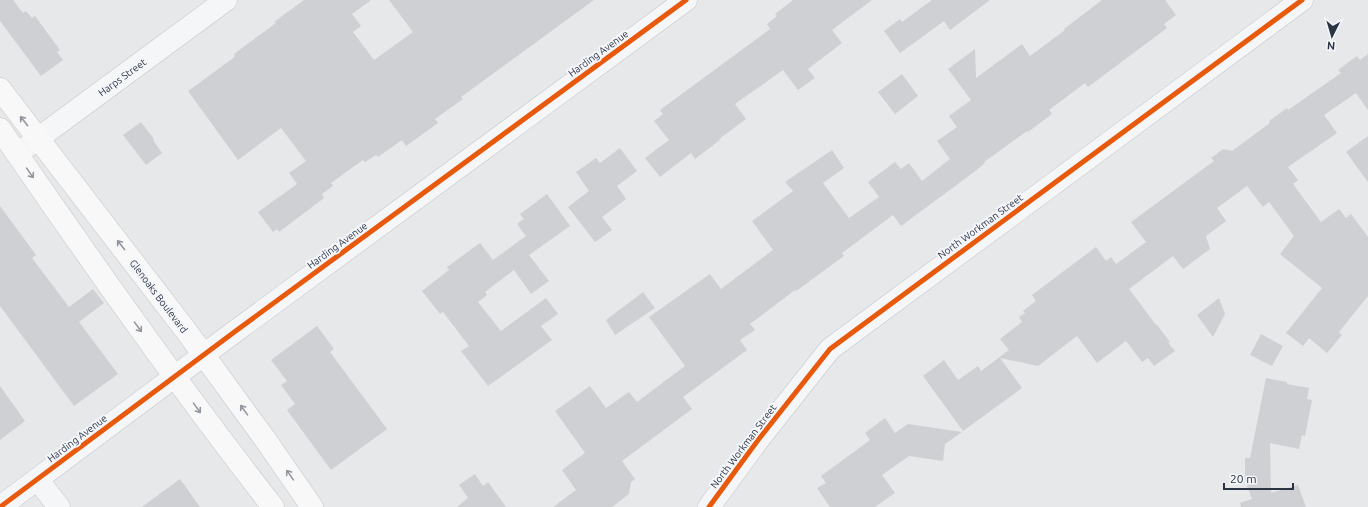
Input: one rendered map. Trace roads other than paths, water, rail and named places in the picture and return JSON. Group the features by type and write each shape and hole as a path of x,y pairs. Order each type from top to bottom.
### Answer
{"main road":[{"name":"Glenoaks Boulevard","path":"0,89 122,246 204,355 312,507"},
{"path":"0,129 115,295 174,377 226,448 273,507"}],"street":[{"name":"Harps Street","path":"17,154 226,0"},
{"name":"Harding Avenue","path":"0,507 686,0"},
{"name":"North Workman Street","path":"709,507 758,440 830,348 1302,0"},
{"path":"37,479 60,507"}]}
